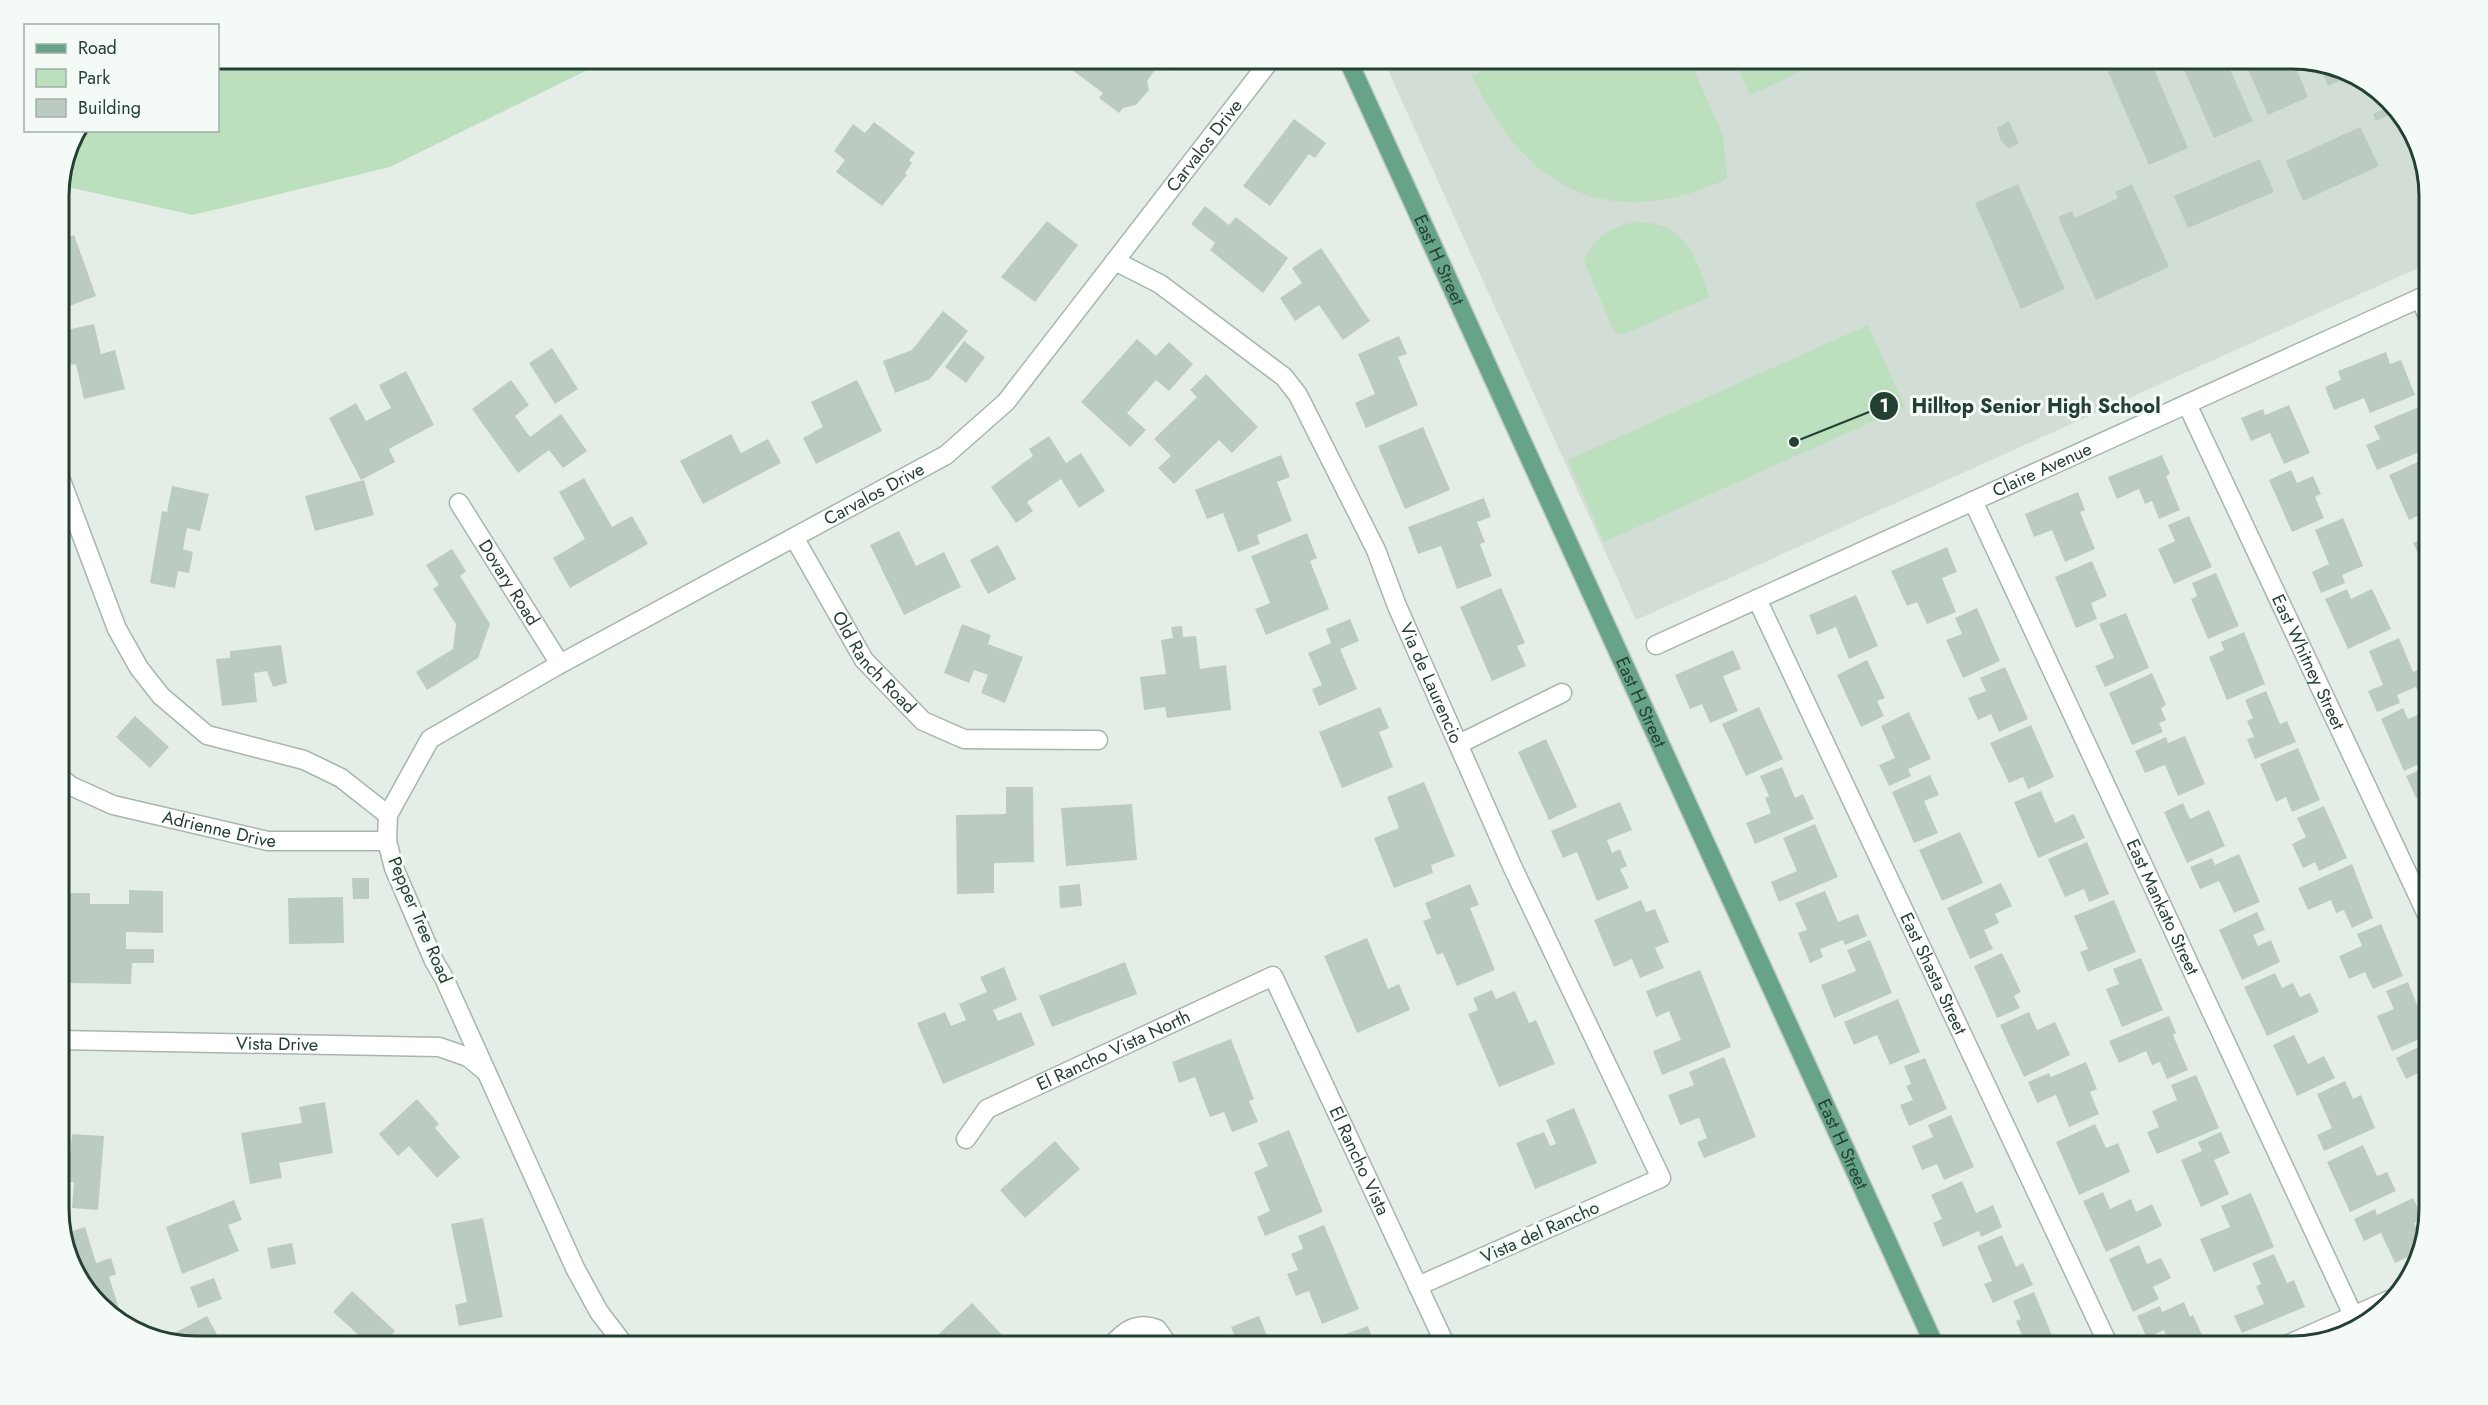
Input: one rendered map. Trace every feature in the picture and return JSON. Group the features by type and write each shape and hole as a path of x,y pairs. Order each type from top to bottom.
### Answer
{"main road":[{"name":"East H Street","path":"1352,69 1930,1336"}],"street":[{"name":"Carvalos Drive","path":"388,815 429,739 560,664 795,539 954,449 1006,402 1263,69"},
{"name":"Via de Laurencio","path":"1115,261 1160,284 1284,377 1298,395 1376,550 1397,606 1512,866 1661,1178"},
{"name":"Claire Avenue","path":"1656,645 2419,299"},
{"name":"East Whitney Street","path":"2187,404 2419,898"},
{"name":"East Mankato Street","path":"1973,501 2353,1315"},
{"path":"69,502 117,629 139,668 161,696 207,735 304,760 341,778 388,815"},
{"name":"Dovary Road","path":"459,503 560,664"},
{"name":"Old Ranch Road","path":"795,539 864,660 922,721 964,739 1098,740"},
{"name":"East Shasta Street","path":"1757,599 2104,1336"},
{"path":"1459,744 1562,693"},
{"name":"Adrienne Drive","path":"69,784 113,805 268,841 387,841"},
{"name":"Pepper Tree Road","path":"388,815 387,841 394,868 434,961 488,1074 574,1268 598,1312 617,1336"},
{"name":"El Rancho Vista North","path":"966,1139 987,1109 1273,976"},
{"name":"El Rancho Vista","path":"1273,976 1441,1336"},
{"name":"Vista Drive","path":"69,1040 439,1047 468,1057 488,1074"},
{"name":"Vista del Rancho","path":"1418,1286 1661,1178"},
{"path":"2310,1335 2374,1306"},
{"path":"1122,1336 1128,1329 1143,1325 1157,1329 1162,1336"}],"shaded area":[{"path":"1388,69 2309,70 2325,73 2356,86 2382,106 2402,132 2417,171 2419,268 1636,620"}],"green space":[{"path":"219,69 590,69 390,167 193,215 69,187 73,163 86,132 219,132"},
{"path":"1487,69 1693,69 1723,135 1727,179 1684,195 1645,202 1608,200 1575,190 1545,173 1518,148 1494,115 1472,76"},
{"path":"1744,69 1799,69 1800,72 1750,95 1739,71"},
{"path":"1635,222 1652,223 1677,234 1693,255 1709,297 1622,335 1614,332 1584,261 1592,246 1604,235 1618,227"},
{"path":"1868,325 1905,407 1604,542 1568,460"}],"building":[{"path":"1071,69 1155,69 1147,81 1149,90 1136,105 1123,108 1119,113 1099,98 1103,93"},
{"path":"2107,69 2154,69 2188,148 2149,165"},
{"path":"2184,69 2230,69 2253,121 2214,138"},
{"path":"2248,69 2297,69 2308,97 2268,115"},
{"path":"2323,73 2342,80 2328,86"},
{"path":"2384,109 2389,115 2376,121 2373,114"},
{"path":"1294,119 1326,143 1315,158 1309,154 1270,206 1243,186"},
{"path":"2009,121 2019,143 2010,148 2006,147 2000,139 1997,128"},
{"path":"874,122 915,153 909,160 912,163 905,173 907,175 882,206 836,172 845,160 834,151 853,124 865,133"},
{"path":"2360,127 2379,166 2303,201 2286,161"},
{"path":"2260,159 2274,192 2188,228 2174,196"},
{"path":"2018,184 2065,289 2021,309 1975,203"},
{"path":"2132,184 2169,267 2096,300 2058,217 2072,211 2075,218 2118,198 2115,192"},
{"path":"1205,206 1229,225 1236,217 1288,258 1263,293 1210,250 1215,243 1191,224"},
{"path":"1047,221 1078,245 1035,302 1001,277"},
{"path":"74,235 96,296 69,306 69,237"},
{"path":"1321,248 1370,321 1343,340 1319,305 1295,321 1280,298 1302,283 1292,268"},
{"path":"943,311 968,331 930,379 895,393 883,361 912,350"},
{"path":"94,324 101,354 115,350 125,389 84,399 76,364 71,365 69,357 69,329"},
{"path":"1399,336 1407,354 1398,357 1418,405 1366,428 1355,403 1375,394 1358,354"},
{"path":"1137,339 1156,356 1169,342 1193,364 1169,391 1156,380 1127,413 1146,430 1130,447 1081,402"},
{"path":"964,341 985,357 966,383 945,367"},
{"path":"552,348 578,389 555,404 529,363"},
{"path":"2386,352 2390,364 2401,360 2415,395 2370,413 2364,398 2334,410 2325,387 2341,380 2338,371"},
{"path":"406,371 434,425 389,449 395,462 361,480 329,418 356,403 366,421 391,408 379,385"},
{"path":"1206,374 1258,427 1232,453 1219,440 1174,484 1158,468 1171,456 1154,439 1197,397 1190,390"},
{"path":"511,380 529,405 515,416 530,437 561,414 587,451 563,468 549,450 518,473 472,409"},
{"path":"857,380 882,431 816,464 803,438 823,427 811,402"},
{"path":"2289,405 2310,453 2284,464 2270,433 2251,441 2241,418 2263,409 2265,415"},
{"path":"2419,407 2419,452 2377,470 2366,445 2380,439 2374,426"},
{"path":"1423,427 1450,490 1405,509 1378,446"},
{"path":"731,434 741,453 768,439 781,463 703,504 680,461"},
{"path":"1049,436 1066,463 1081,453 1105,491 1079,508 1061,479 1027,502 1033,511 1016,523 991,487 1033,456 1029,449"},
{"path":"1281,455 1290,477 1277,482 1292,521 1257,535 1260,544 1238,552 1223,513 1207,519 1195,490"},
{"path":"2162,455 2170,474 2166,476 2180,510 2159,519 2152,501 2145,504 2139,489 2117,499 2108,477"},
{"path":"2419,462 2419,516 2409,520 2389,475"},
{"path":"2291,470 2297,483 2313,476 2321,494 2315,497 2324,518 2292,532 2269,480"},
{"path":"584,478 612,527 632,516 648,544 570,588 553,558 585,539 559,492"},
{"path":"364,480 374,515 315,531 305,496"},
{"path":"172,486 209,494 200,531 187,528 183,549 193,552 189,573 178,571 175,588 150,583 162,511 167,512"},
{"path":"2078,492 2085,510 2080,512 2095,549 2065,562 2052,530 2034,537 2025,514"},
{"path":"1484,498 1491,517 1477,522 1485,542 1480,544 1492,576 1457,589 1441,546 1418,554 1408,527"},
{"path":"2189,516 2212,567 2174,584 2158,549 2175,541 2168,525"},
{"path":"2343,518 2363,566 2342,575 2345,583 2321,593 2312,572 2329,564 2315,530"},
{"path":"899,531 916,566 944,552 961,587 904,615 870,545"},
{"path":"1307,533 1317,558 1310,561 1329,609 1266,635 1255,609 1270,603 1251,556"},
{"path":"2419,540 2419,555 2413,543"},
{"path":"998,545 1016,579 988,594 970,560"},
{"path":"1947,547 1957,572 1942,578 1956,612 1927,624 1917,602 1907,606 1891,571"},
{"path":"452,549 466,571 460,576 490,624 478,658 427,690 416,672 453,649 456,624 433,589 439,585 426,565"},
{"path":"2092,561 2107,596 2091,603 2097,619 2076,628 2055,577"},
{"path":"2216,573 2239,626 2208,639 2191,599 2197,596 2192,583"},
{"path":"1501,588 1525,643 1517,646 1526,666 1492,681 1460,607"},
{"path":"2347,589 2351,599 2372,589 2391,629 2348,649 2325,599"},
{"path":"1856,595 1878,646 1849,659 1836,627 1817,635 1809,615"},
{"path":"1977,608 2000,661 1963,678 1946,640 1962,634 1955,618"},
{"path":"2126,613 2149,668 2105,687 2095,666 2114,658 2099,624"},
{"path":"1350,619 1359,641 1340,649 1357,689 1319,706 1312,689 1322,685 1308,653 1331,643 1326,629"},
{"path":"962,624 991,635 988,644 1023,657 1005,703 981,693 988,675 974,670 969,683 944,673"},
{"path":"1182,626 1183,637 1196,636 1200,669 1226,665 1231,710 1167,718 1165,707 1144,710 1140,677 1166,674 1161,640 1173,638 1171,627"},
{"path":"2244,632 2265,684 2227,700 2209,657 2224,650 2221,642"},
{"path":"2399,638 2413,672 2419,669 2419,692 2416,687 2397,695 2400,703 2377,712 2368,691 2383,685 2369,651"},
{"path":"281,645 287,683 273,687 267,671 254,673 257,702 222,706 216,659 230,658 230,651"},
{"path":"1733,650 1741,669 1723,676 1738,711 1710,723 1702,704 1690,709 1675,675"},
{"path":"1867,660 1885,698 1877,701 1884,716 1861,727 1837,675"},
{"path":"2005,667 2028,719 1999,732 1991,714 1978,720 1968,698 1986,691 1980,678"},
{"path":"2152,673 2166,705 2161,708 2166,720 2159,723 2163,732 2132,745 2109,693"},
{"path":"2266,691 2280,724 2287,721 2296,742 2255,759 2247,739 2254,737 2247,721 2253,718 2245,700"},
{"path":"1380,707 1389,728 1379,732 1393,767 1342,788 1319,732"},
{"path":"1759,707 1783,759 1746,776 1722,724"},
{"path":"2403,708 2408,719 2419,714 2419,764 2404,771 2381,719"},
{"path":"1909,712 1931,759 1908,769 1911,776 1889,786 1879,765 1895,758 1881,726"},
{"path":"135,716 169,747 150,768 116,737"},
{"path":"2031,725 2054,777 2028,789 2023,777 2009,783 1990,743"},
{"path":"2185,736 2205,784 2178,796 2165,765 2145,773 2135,751 2166,737 2168,743"},
{"path":"1546,739 1577,807 1549,820 1518,752"},
{"path":"2298,748 2320,800 2292,812 2286,797 2276,802 2260,764"},
{"path":"1782,767 1795,798 1803,794 1814,819 1755,844 1746,823 1771,813 1765,798 1769,796 1760,776"},
{"path":"2419,770 2419,797 2416,798 2406,776"},
{"path":"1930,775 1939,795 1924,801 1938,833 1914,843 1892,792"},
{"path":"1424,782 1455,856 1431,865 1433,873 1394,888 1374,838 1399,828 1387,797"},
{"path":"1006,787 1033,787 1034,862 994,863 994,893 957,894 956,815 1006,814"},
{"path":"2041,791 2055,823 2074,814 2085,838 2038,858 2014,802"},
{"path":"1620,802 1632,830 1607,840 1612,853 1620,849 1627,866 1620,869 1629,888 1597,901 1577,852 1563,858 1551,831"},
{"path":"2183,803 2190,819 2209,810 2225,846 2187,863 2164,812"},
{"path":"1132,804 1137,860 1066,866 1061,808"},
{"path":"2324,806 2347,858 2319,871 2315,862 2303,868 2292,844 2306,837 2297,818"},
{"path":"1815,824 1838,877 1779,902 1771,882 1797,871 1783,838"},
{"path":"1960,832 1983,883 1942,901 1919,850"},
{"path":"2087,842 2109,894 2089,902 2084,889 2065,897 2048,859"},
{"path":"2239,854 2260,902 2234,913 2219,881 2200,889 2190,867 2212,858 2215,865"},
{"path":"2352,864 2373,918 2352,928 2344,910 2336,913 2331,900 2308,910 2298,888"},
{"path":"352,878 369,878 369,899 353,899"},
{"path":"2001,883 2012,906 1995,914 1999,923 1984,930 1993,949 1970,959 1947,908"},
{"path":"1080,884 1082,906 1060,908 1059,886"},
{"path":"1470,884 1479,905 1470,908 1495,970 1457,986 1443,953 1437,955 1423,921 1431,918 1425,903"},
{"path":"129,890 163,891 163,933 126,932 126,949 154,949 154,963 132,963 131,984 69,983 69,893 90,893 90,904 129,904"},
{"path":"1825,891 1838,922 1858,914 1867,936 1845,945 1843,940 1820,949 1823,957 1810,963 1798,933 1807,930 1795,903"},
{"path":"343,897 344,943 289,944 288,898"},
{"path":"1641,900 1646,912 1655,909 1669,942 1655,948 1664,968 1640,978 1632,959 1614,967 1594,920"},
{"path":"2114,900 2136,952 2088,972 2080,952 2088,949 2074,916"},
{"path":"2257,912 2265,930 2253,935 2258,946 2271,940 2280,962 2242,980 2219,930"},
{"path":"2381,924 2403,976 2373,989 2365,972 2349,979 2339,956 2362,946 2357,934"},
{"path":"1367,938 1388,989 1399,984 1410,1010 1357,1033 1324,956"},
{"path":"1870,940 1892,993 1834,1018 1821,985 1856,971 1847,950"},
{"path":"2002,953 2021,992 2014,996 2020,1008 1997,1018 1974,966"},
{"path":"2141,958 2163,1010 2122,1027 2106,989 2119,984 2113,969"},
{"path":"1125,962 1137,994 1052,1027 1039,996"},
{"path":"1004,967 1017,1000 993,1010 998,1021 1021,1012 1035,1045 943,1084 917,1023 945,1012 951,1026 966,1020 959,1004 987,992 980,977"},
{"path":"1700,970 1731,1047 1662,1075 1653,1051 1681,1040 1669,1011 1656,1017 1646,991"},
{"path":"2275,973 2282,988 2293,983 2300,997 2310,993 2319,1012 2267,1036 2244,987"},
{"path":"2408,982 2419,1010 2419,1039 2392,1051 2377,1016 2394,1009 2386,991"},
{"path":"1492,990 1496,999 1515,991 1529,1023 1536,1020 1555,1064 1499,1087 1468,1014 1478,1010 1473,998"},
{"path":"1898,999 1920,1052 1890,1065 1877,1035 1854,1045 1844,1022"},
{"path":"2029,1012 2037,1030 2055,1022 2070,1055 2024,1077 2000,1025"},
{"path":"2169,1016 2176,1033 2173,1035 2188,1070 2167,1079 2160,1062 2152,1065 2146,1051 2119,1063 2109,1041"},
{"path":"2294,1035 2308,1064 2324,1056 2335,1078 2297,1096 2273,1045"},
{"path":"1231,1039 1254,1099 1249,1101 1258,1122 1232,1132 1224,1112 1210,1117 1195,1077 1179,1083 1172,1062"},
{"path":"2419,1047 2419,1075 2418,1073 2406,1079 2396,1058"},
{"path":"1724,1057 1756,1137 1704,1158 1697,1142 1707,1138 1699,1118 1680,1125 1668,1095 1694,1085 1689,1072"},
{"path":"1925,1058 1947,1109 1909,1126 1900,1105 1913,1100 1906,1086 1911,1084 1904,1066"},
{"path":"2086,1062 2097,1089 2090,1092 2099,1114 2069,1127 2056,1095 2037,1103 2028,1082 2049,1073 2051,1077"},
{"path":"2196,1075 2219,1128 2157,1154 2147,1132 2159,1127 2152,1111 2177,1100 2171,1085"},
{"path":"2345,1081 2353,1099 2361,1095 2375,1128 2324,1151 2317,1135 2332,1128 2317,1094"},
{"path":"417,1099 439,1124 435,1128 460,1157 437,1178 409,1146 398,1156 379,1134"},
{"path":"325,1102 333,1153 279,1163 282,1178 250,1184 241,1133 302,1123 299,1107"},
{"path":"1574,1108 1597,1163 1535,1189 1516,1143 1544,1132 1550,1146 1556,1144 1546,1120"},
{"path":"1951,1115 1974,1167 1944,1180 1937,1164 1922,1170 1912,1146 1933,1137 1928,1125"},
{"path":"2095,1124 2106,1148 2118,1143 2130,1172 2079,1195 2056,1142"},
{"path":"1289,1130 1323,1212 1265,1236 1257,1217 1270,1211 1254,1172 1268,1166 1258,1143"},
{"path":"2221,1132 2230,1153 2214,1160 2229,1194 2201,1207 2181,1160 2202,1151 2198,1142"},
{"path":"72,1134 104,1136 98,1210 72,1208 74,1182 69,1182"},
{"path":"1055,1141 1080,1169 1025,1218 1000,1190"},
{"path":"2363,1145 2377,1176 2387,1172 2396,1191 2350,1212 2327,1162"},
{"path":"1962,1181 1976,1213 1993,1205 2002,1227 1981,1237 1979,1231 1943,1247 1933,1223 1942,1219 1931,1195"},
{"path":"2103,1192 2110,1209 2131,1199 2136,1212 2152,1204 2162,1226 2106,1252 2083,1201"},
{"path":"2251,1193 2274,1247 2214,1272 2200,1239 2230,1227 2221,1206"},
{"path":"2413,1198 2419,1210 2418,1221 2414,1223 2417,1230 2415,1242 2410,1256 2395,1263 2381,1233 2364,1241 2354,1219 2375,1209 2377,1215"},
{"path":"234,1200 242,1220 228,1225 239,1251 182,1274 166,1227"},
{"path":"483,1218 503,1317 459,1326 455,1305 467,1302 451,1224"},
{"path":"1324,1225 1359,1309 1322,1324 1309,1291 1296,1296 1287,1274 1298,1270 1291,1254 1303,1249 1298,1236"},
{"path":"85,1227 96,1263 111,1258 116,1274 109,1277 120,1310 106,1299 86,1273 71,1232"},
{"path":"2002,1235 2016,1267 2023,1263 2033,1285 1993,1303 1984,1284 1992,1281 1977,1246"},
{"path":"292,1243 296,1264 271,1269 267,1248"},
{"path":"2139,1245 2147,1264 2161,1258 2171,1278 2153,1287 2159,1299 2133,1312 2109,1259"},
{"path":"2274,1254 2287,1283 2294,1280 2305,1307 2242,1333 2234,1316 2264,1304 2256,1286 2261,1284 2252,1263"},
{"path":"214,1278 222,1299 198,1308 190,1287"},
{"path":"352,1291 395,1331 390,1336 360,1336 333,1312"},
{"path":"2034,1292 2052,1336 2020,1336 2022,1335 2016,1321 2021,1319 2013,1301"},
{"path":"2184,1302 2190,1317 2193,1315 2202,1336 2167,1336 2164,1330 2146,1336 2137,1316 2160,1306 2162,1312"},
{"path":"972,1303 1003,1336 937,1336"},
{"path":"207,1316 218,1336 196,1336 173,1334"},
{"path":"1259,1316 1267,1336 1235,1336 1231,1327"},
{"path":"1368,1326 1372,1336 1340,1336"}],"place":[{"name":"Hilltop Senior High School","path":"1794,442"}]}
